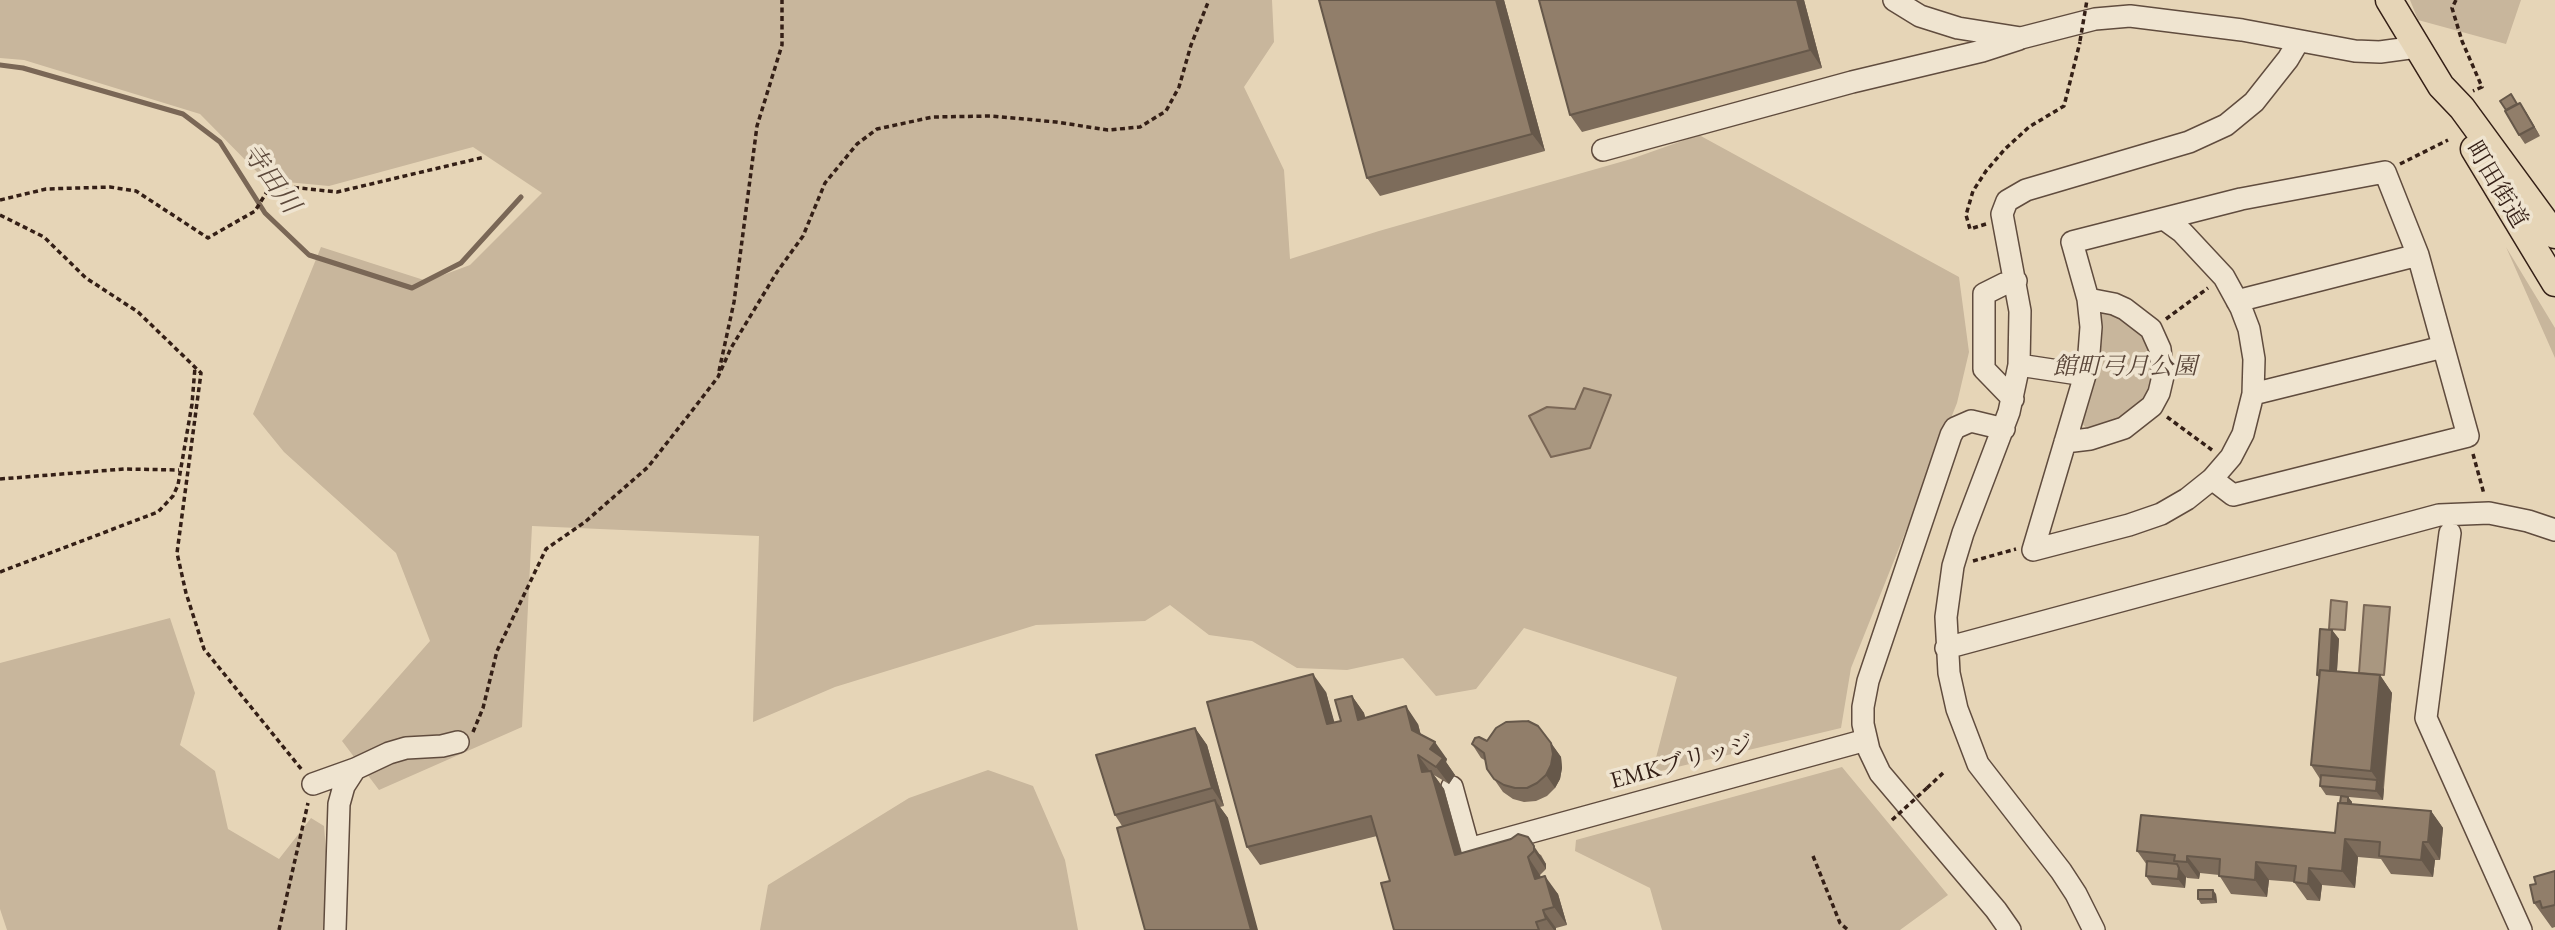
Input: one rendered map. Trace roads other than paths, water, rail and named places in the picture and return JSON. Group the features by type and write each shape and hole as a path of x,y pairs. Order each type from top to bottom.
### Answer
{"main road":[{"name":"町田街道","path":"2389,0 2441,86 2451,112 2555,284"},
{"name":"町田街道","path":"2441,86 2470,118 2555,235"}],"street":[{"path":"1894,0 1920,16 1933,20 1958,27 2026,37"},
{"path":"1603,150 2095,19 2130,16 2242,30 2355,51 2380,52 2417,47"},
{"path":"2094,930 2068,880 1987,779 1973,756 1952,692 1946,648 1946,607 1956,554 2004,429 2019,365 2021,321 2016,281 2002,220 2006,204 2019,192 2189,142 2226,125 2254,102 2298,42"},
{"path":"2164,219 2182,232 2224,277 2249,329 2254,359 2253,394 2243,434 2228,461 2212,479 2187,499 2161,514 2033,550 2085,375 2091,327 2088,299 2072,242 2241,199 2385,172 2418,255 2468,436 2233,495 2212,479"},
{"path":"2237,301 2418,255"},
{"path":"2013,399 1984,369 1984,294 2016,281"},
{"path":"2065,442 2090,439 2124,428 2152,405 2159,393 2164,362 2151,329 2125,309 2088,299"},
{"path":"2253,394 2443,346"},
{"path":"2019,365 2085,375"},
{"path":"2004,429 1971,421 1958,426 1951,435 1868,681 1856,742 2010,930"},
{"path":"1946,648 2439,515 2489,513 2555,530"},
{"path":"2450,533 2426,718 2518,929"},
{"path":"313,783 406,748 442,746 458,742"},
{"name":"EMKブリッジ","path":"1452,787 1469,849 1856,742"},
{"path":"335,930 339,804 344,786 355,769"}],"waterway":[{"name":"寺田川","path":"0,65 23,68 183,114 220,142 265,213 309,255 412,288 461,263 521,197"}],"park label":[{"name":"館町弓月公園","path":"2125,367"}]}
